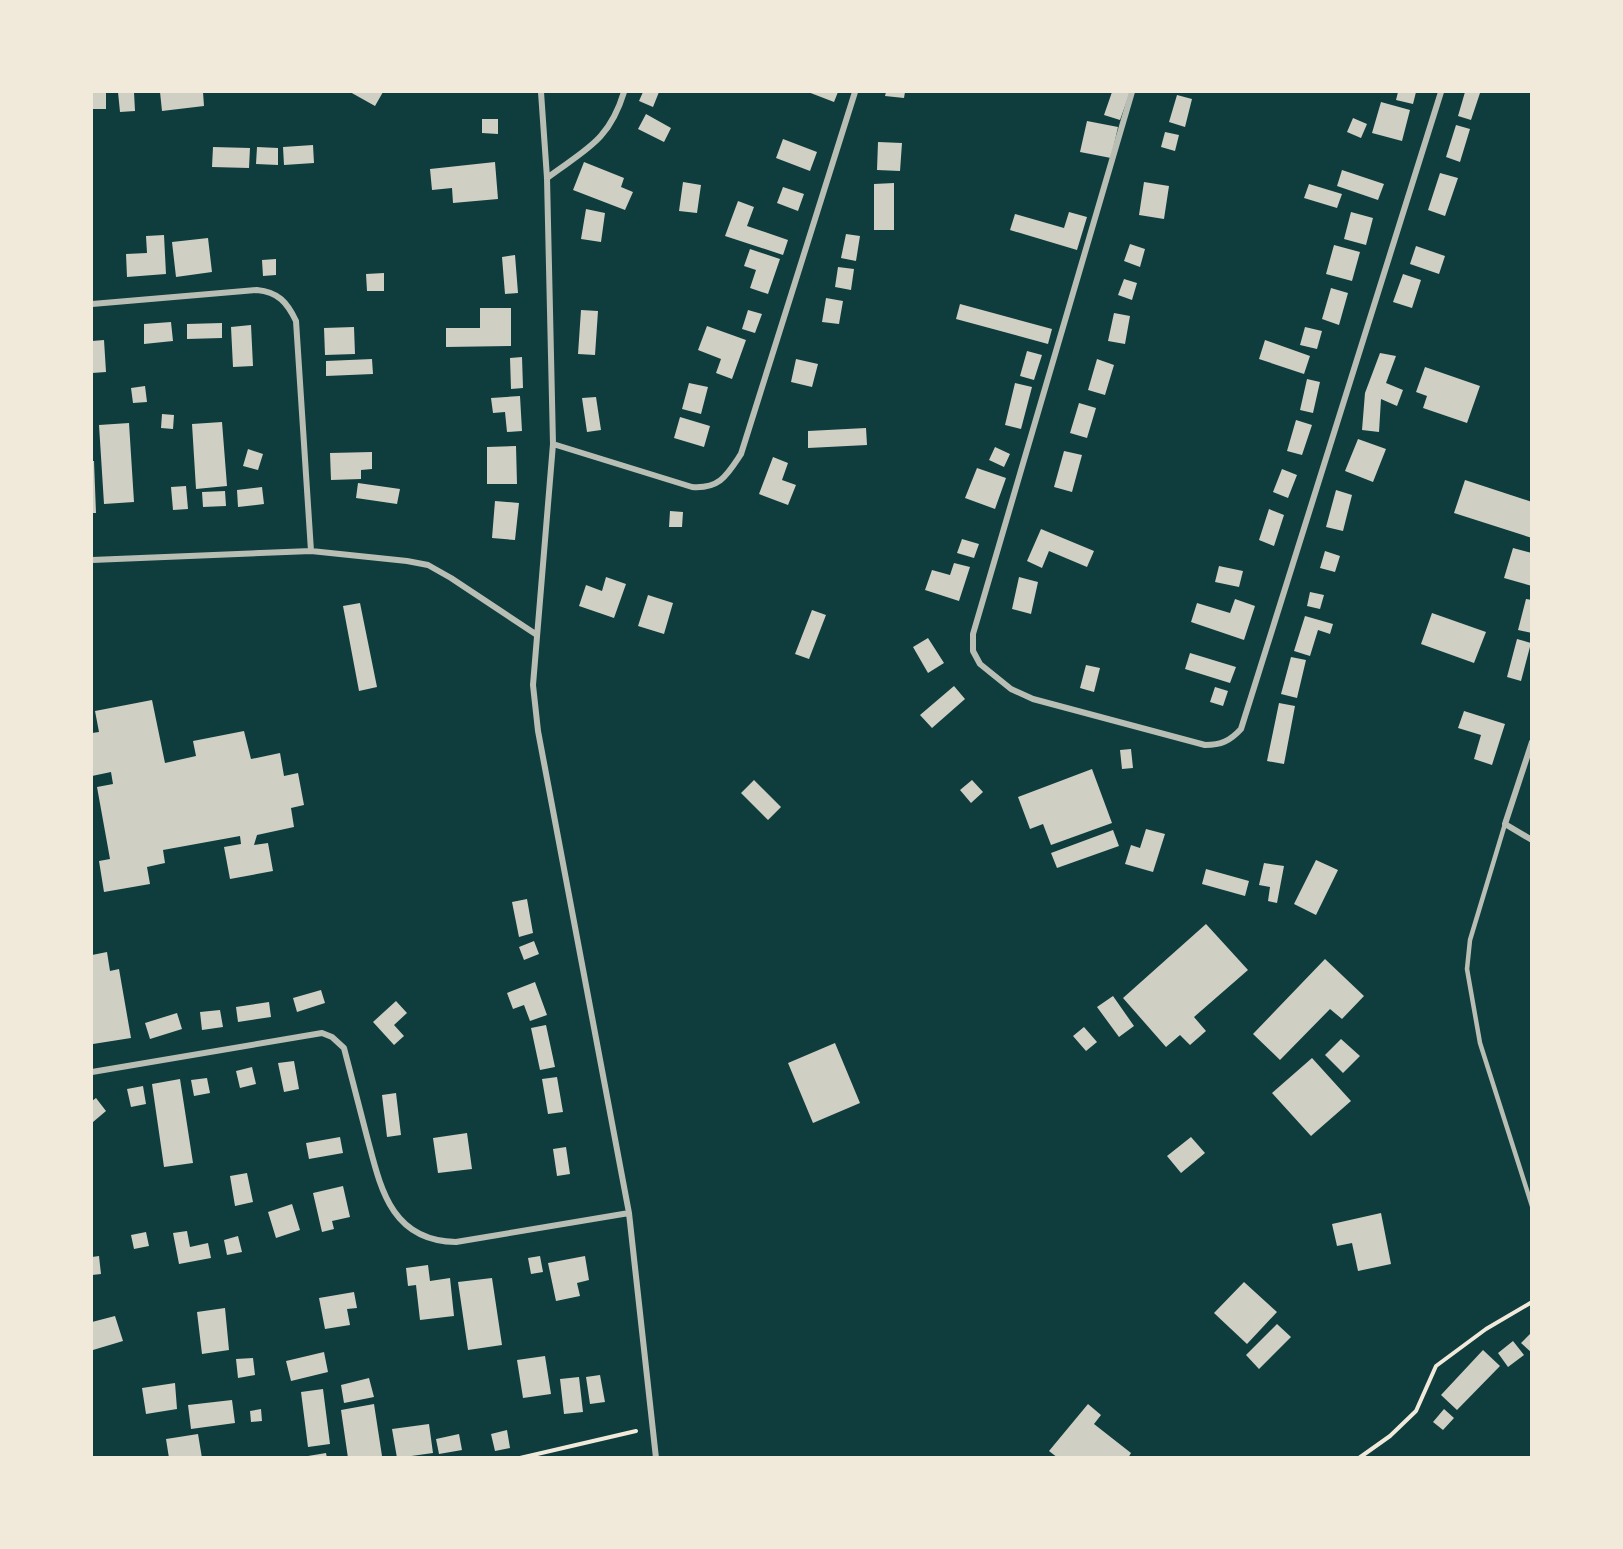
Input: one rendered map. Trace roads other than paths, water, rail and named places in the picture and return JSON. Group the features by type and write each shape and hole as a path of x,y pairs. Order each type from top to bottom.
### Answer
{"street":[{"path":"541,92 547,178 554,444 533,685 538,731 629,1213 656,1458"},
{"path":"547,178 605,132 611,125 624,92"},
{"path":"554,444 692,487 706,488 721,481 741,454 855,92"},
{"path":"1132,92 973,634 973,651 980,664 993,676 1033,699 1205,745 1218,745 1231,739 1241,729 1441,92"},
{"path":"92,304 257,291 268,291 282,298 296,321 311,551"},
{"path":"92,560 311,551 428,565 537,635"},
{"path":"1532,742 1505,824 1532,840"},
{"path":"92,1072 322,1034 332,1036 344,1048 380,1184 390,1206 408,1227 421,1236 438,1241 456,1242 629,1213"}],"lane":[{"path":"1505,824 1470,940 1467,969 1480,1043 1532,1206"}]}
